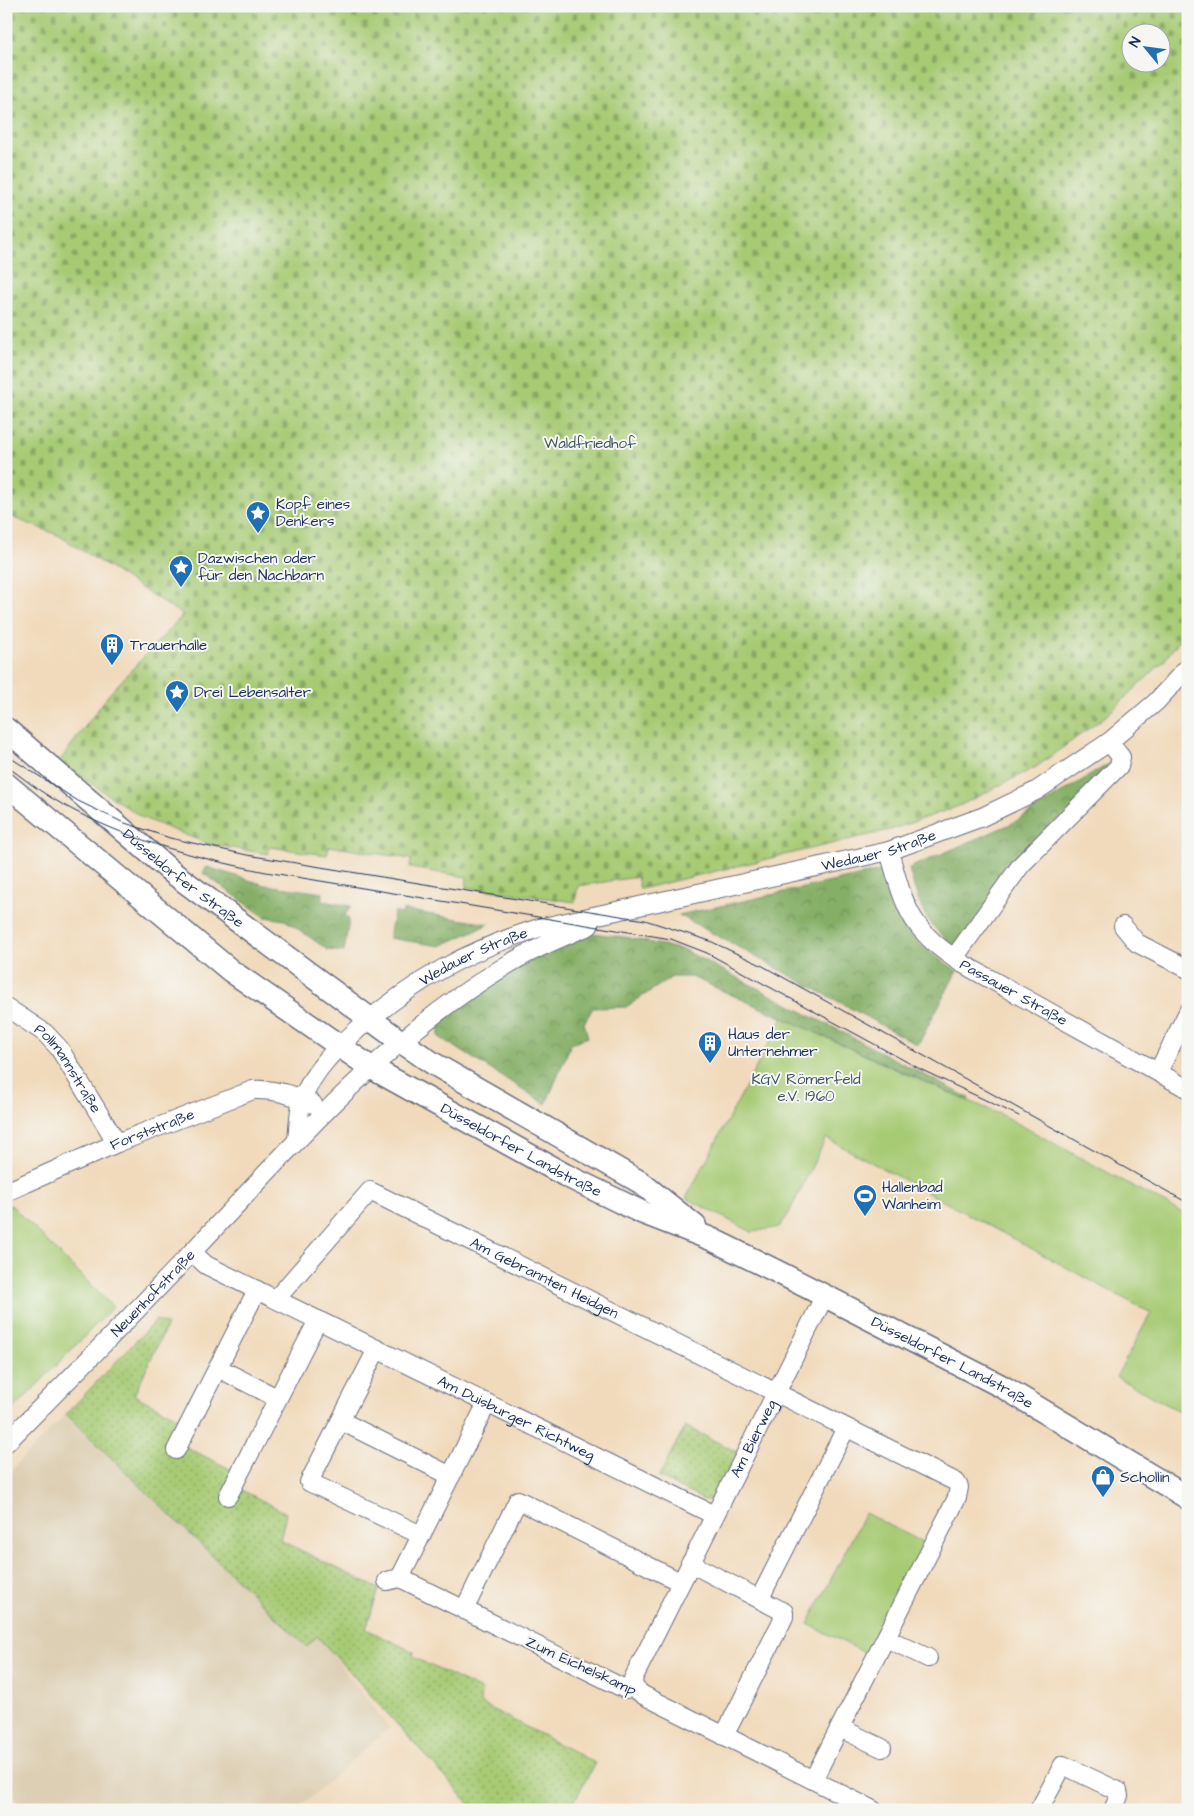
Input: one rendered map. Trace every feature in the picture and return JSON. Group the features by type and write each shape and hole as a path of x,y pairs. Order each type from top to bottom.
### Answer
{"main road":[{"name":"Düsseldorfer Straße","path":"6,728 173,873 370,1019"},
{"path":"10,793 231,971 339,1046"},
{"name":"Düsseldorfer Landstraße","path":"370,1019 434,1064 640,1182 712,1239"},
{"name":"Düsseldorfer Landstraße","path":"339,1046 370,1067 565,1175 642,1212 712,1239 1003,1387 1188,1498"}],"street":[{"name":"Wedauer Straße","path":"339,1046 370,1019 423,980 476,951 539,928 889,851 982,817 1036,791 1109,742 1156,702 1188,667"},
{"path":"954,958 1021,865 1119,766 1121,757 1109,742"},
{"name":"Passauer Straße","path":"889,851 902,900 914,922 933,944 954,958 1188,1089"},
{"name":"Wedauer Straße","path":"400,1041 457,998 509,964 556,940 627,910"},
{"path":"1124,926 1137,943 1188,969"},
{"name":"Pollmannstraße","path":"6,1007 45,1033 60,1048 117,1143"},
{"path":"1158,1072 1188,1012"},
{"name":"Neuenhofstraße","path":"6,1443 192,1252 297,1139 370,1067 400,1041"},
{"path":"297,1139 302,1099 320,1065 339,1046"},
{"name":"Forststraße","path":"6,1192 117,1143 253,1090 270,1090 302,1099"},
{"path":"302,1099 326,1111"},
{"name":"Am Gebrannten Heidgen","path":"276,1299 370,1191 953,1480 959,1488 957,1498 813,1780"},
{"name":"Am Duisburger Richtweg","path":"192,1252 206,1265 714,1515"},
{"path":"176,1450 257,1290"},
{"name":"Am Bierweg","path":"634,1688 633,1679 637,1670 825,1295"},
{"path":"228,1496 318,1320"},
{"path":"377,1349 309,1482 421,1535"},
{"path":"218,1368 277,1398"},
{"name":"Zum Eichelskamp","path":"487,1404 421,1535 394,1580 464,1610 625,1689 634,1688 643,1695 873,1810"},
{"path":"341,1421 451,1476"},
{"path":"760,1598 846,1428"},
{"path":"464,1610 518,1500 680,1582"},
{"path":"690,1563 778,1607 784,1612 784,1617 724,1736"},
{"path":"886,1638 928,1658"},
{"path":"840,1728 882,1748"},
{"path":"1039,1810 1062,1765 1118,1791 1119,1796 1113,1810"}],"shaded area":[{"path":"66,1414 306,1647 317,1635 389,1728 296,1810 25,1810 6,1789 6,1475"}],"green space":[{"name":"Waldfriedhof","path":"6,6 1188,6 1188,628 1164,661 1106,716 1036,767 959,806 890,830 640,889 637,877 578,886 575,902 466,887 467,877 410,868 411,859 329,846 327,855 270,847 268,854 208,844 143,818 59,762 110,693 183,615 58,535 6,515"},
{"path":"1110,763 956,947 945,938 929,921 924,912 909,868 1013,823"},
{"path":"207,867 265,885 323,893 322,901 351,906 345,915 349,920 344,952 328,950 285,920 265,917 203,873"},
{"path":"886,870 894,907 904,927 925,948 957,971 918,1045 679,915"},
{"path":"403,910 489,924 440,946 389,938 394,912 402,914"},
{"path":"591,933 625,937 684,950 969,1098 968,1101 692,977 672,977 626,1007 593,1008 584,1023 588,1037 571,1044 546,1104 439,1037 439,1021 460,1005 553,948 572,943"},
{"name":"KGV Römerfeld e.V. 1960","path":"783,1017 901,1072 1002,1115 1188,1216 1188,1416 1116,1377 1151,1313 826,1138 788,1215 779,1227 752,1232 686,1198"},
{"path":"11,1205 113,1307 6,1417 6,1207"},
{"path":"156,1320 167,1325 134,1395 183,1420 182,1445 234,1471 238,1488 286,1513 280,1540 379,1589 366,1629 414,1652 413,1657 481,1690 480,1703 595,1763 571,1807 575,1810 475,1810 317,1636 307,1647 66,1414"},
{"path":"685,1426 737,1452 714,1499 704,1500 659,1477"},
{"path":"865,1513 926,1544 869,1655 808,1624"}],"tram line":[{"path":"6,755 78,801 122,822 170,838 247,855 645,920 710,941 761,965 1188,1203"},
{"path":"6,766 50,797 101,823 155,844 210,860 266,872 671,939 707,953 920,1069 1019,1116"}],"place":[{"name":"Kopf eines Denkers","path":"258,534"},
{"name":"Dazwischen oder für den Nachbarn","path":"181,588"},
{"name":"Trauerhalle","path":"112,666"},
{"name":"Drei Lebensalter","path":"177,713"},
{"name":"Haus der Unternehmer","path":"710,1064"},
{"name":"Hallenbad Wanheim","path":"865,1217"},
{"name":"Schollin","path":"1103,1498"}]}
